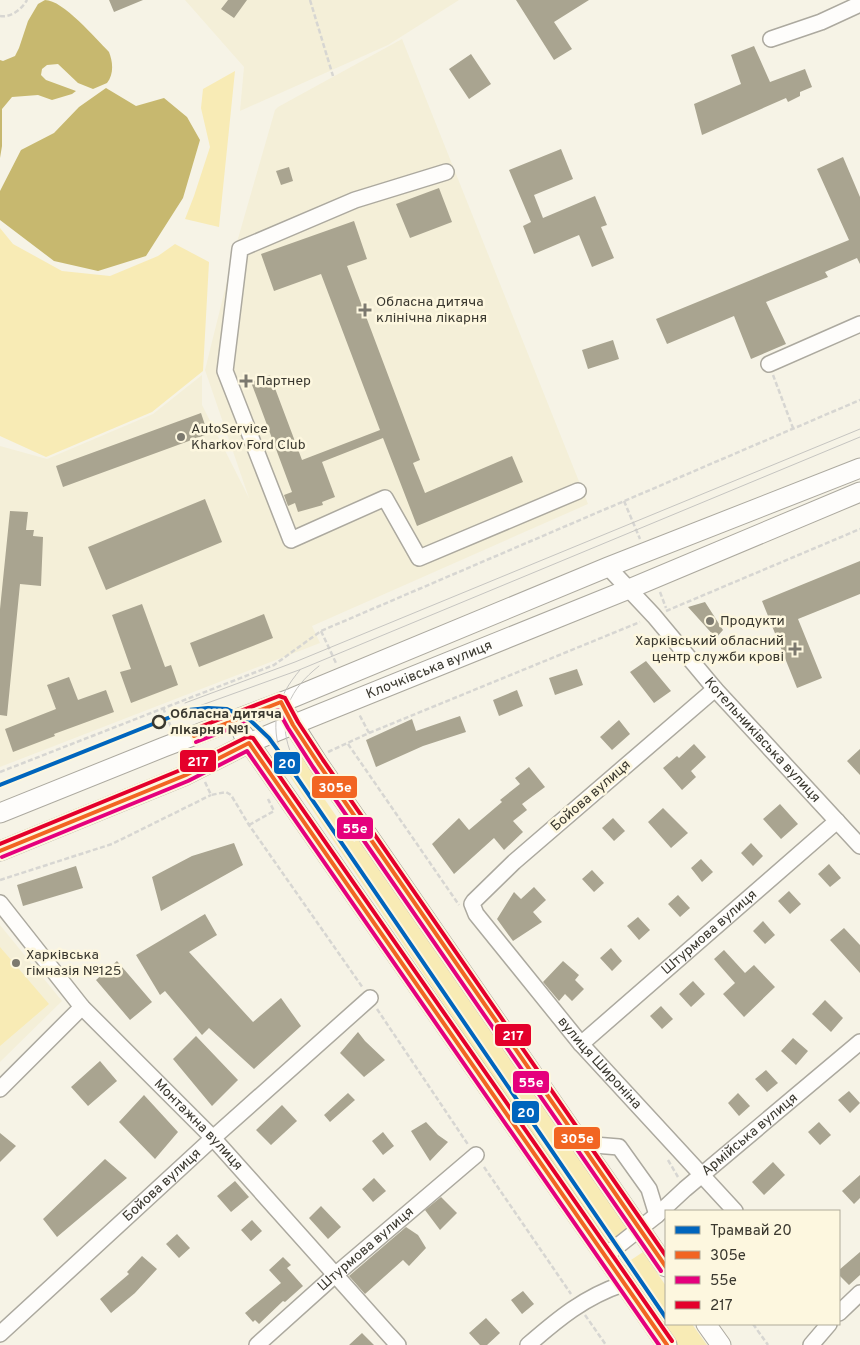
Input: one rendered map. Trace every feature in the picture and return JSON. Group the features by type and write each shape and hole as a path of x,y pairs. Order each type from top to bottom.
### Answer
{"main road":[{"name":"Клочківська вулиця","path":"0,813 281,702 608,567 860,468"},
{"name":"Клочківська вулиця","path":"0,851 186,775 249,743 629,590 860,492"},
{"path":"281,702 293,725 665,1266"},
{"path":"234,721 667,1345"},
{"path":"707,1325 721,1345"}],"street":[{"path":"771,39 821,22 860,4"},
{"path":"446,172 355,200 240,249 225,371 291,540 385,498 418,558 578,491"},
{"path":"770,368 860,324"},
{"name":"Котельниківська вулиця","path":"608,567 629,590 660,613 715,689 860,846"},
{"name":"Бойова вулиця","path":"472,908 474,901 514,862 715,689"},
{"name":"Штурмова вулиця","path":"581,1044 837,821"},
{"name":"Монтажна вулиця","path":"0,903 82,1006 213,1138 398,1345"},
{"name":"вулиця Широніна","path":"472,908 581,1044 734,1210"},
{"name":"Бойова вулиця","path":"0,1334 213,1138 370,998"},
{"path":"0,1089 82,1006"},
{"name":"Армійська вулиця","path":"605,1256 657,1215 860,1042"},
{"path":"582,1144 619,1146 649,1189 657,1215"},
{"name":"Штурмова вулиця","path":"257,1345 335,1275 476,1155"},
{"path":"528,1345 578,1304 592,1296 623,1284"},
{"path":"840,1313 860,1293"},
{"path":"811,1345 828,1325"}],"path":[{"path":"0,16 4,17 14,13 27,0"},
{"path":"310,0 333,76"},
{"path":"770,368 793,428"},
{"path":"0,772 274,665 321,630 860,400"},
{"path":"624,501 642,541"},
{"path":"326,753 368,733 860,529"},
{"path":"659,591 660,613"},
{"path":"321,630 338,667"},
{"path":"163,708 172,731"},
{"path":"359,714 368,733"},
{"path":"206,782 211,795"},
{"path":"0,880 112,844 211,795 226,792 231,795 249,825 370,998 606,1345"},
{"path":"249,825 274,811 268,799"},
{"path":"754,1325 768,1345"}],"shaded area":[{"path":"45,0 61,6 109,52 112,64 111,76 107,83 93,89 78,83 58,64 47,65 42,69 41,75 46,80 76,91 52,100 38,95 12,97 2,109 2,146 0,158 0,60 3,61 15,56 28,21 38,4"},
{"path":"185,0 459,0 388,45 240,111 244,67"},
{"name":"Обласна дитяча клінічна лікарня","path":"402,39 588,504 312,626 320,643 0,767 0,446 47,459 153,414 202,375 202,405 249,498 205,370 235,249 275,110"},
{"path":"235,71 219,227 185,219 210,147 201,108 203,89"},
{"path":"106,88 136,106 164,98 187,117 200,140 183,198 146,256 98,271 54,261 0,220 0,191 21,150 54,133 79,107"},
{"path":"0,228 13,244 62,271 110,276 158,256 175,244 209,262 203,371 152,412 46,457 0,436"},
{"path":"298,752 303,755 315,774 310,778 354,842 359,839 630,1231 608,1247 285,769 284,764 289,756"},
{"name":"Харківська гімназія №125","path":"0,925 62,1001 0,1062"},
{"path":"0,947 49,1004 0,1046"},
{"path":"643,1252 665,1285 665,1325 693,1325 707,1345 675,1345 622,1266"}],"building":[{"path":"109,0 143,0 114,12"},
{"path":"228,0 247,0 234,18 221,9"},
{"path":"516,0 589,0 554,22 572,49 554,60"},
{"path":"754,46 770,82 805,69 812,87 800,92 800,96 788,102 786,98 702,135 694,104 741,84 731,55"},
{"path":"471,54 491,84 469,99 449,69"},
{"path":"561,149 573,179 534,195 543,218 595,196 607,225 601,227 614,258 592,267 579,235 534,254 523,226 531,222 509,170"},
{"path":"843,157 860,197 860,264 857,258 825,272 828,277 766,302 786,344 751,359 734,316 667,344 656,319 849,240 817,169"},
{"path":"289,167 293,181 281,185 276,171"},
{"path":"439,188 452,222 410,238 396,204"},
{"path":"354,221 367,259 347,266 420,460 413,463 425,493 512,456 523,482 417,526 383,438 322,462 335,497 322,502 323,505 298,512 295,503 288,506 284,495 292,492 251,382 270,375 302,460 380,430 321,274 274,291 261,254"},
{"path":"613,340 619,359 588,369 582,350"},
{"path":"201,413 208,434 63,487 56,466"},
{"path":"205,499 222,542 106,590 88,547"},
{"path":"10,511 28,512 26,530 34,530 33,536 43,537 41,586 20,584 7,716 0,715 0,609"},
{"name":"Харківський обласний центр служби крові","path":"860,561 860,594 798,619 822,678 797,688 762,601"},
{"name":"Продукти","path":"705,602 723,630 716,638 688,607"},
{"path":"142,604 165,667 171,665 178,685 131,703 120,672 131,669 112,615"},
{"path":"264,614 273,638 199,667 190,643"},
{"path":"646,661 671,691 654,703 630,672"},
{"path":"577,669 583,685 555,695 549,678"},
{"path":"69,677 78,700 106,690 114,712 54,734 55,736 13,752 5,729 56,709 47,685"},
{"path":"517,690 523,706 499,716 493,700"},
{"path":"460,716 466,732 423,746 376,767 366,740 412,719 416,731"},
{"path":"619,720 630,734 612,750 600,737"},
{"path":"694,744 706,757 691,771 696,777 682,790 663,768 677,756 679,758"},
{"path":"860,749 860,775 847,761"},
{"path":"529,767 545,787 522,804 527,810 513,821 523,832 504,850 494,838 454,874 432,844 459,818 469,830 502,802 500,800 520,784 515,778"},
{"path":"780,804 798,824 781,839 763,819"},
{"path":"663,808 688,833 671,848 648,822"},
{"path":"613,818 625,831 614,841 602,828"},
{"path":"234,843 243,865 161,911 152,877 192,856"},
{"path":"751,843 763,856 753,866 741,853"},
{"path":"701,859 713,872 702,882 691,868"},
{"path":"829,864 841,878 830,887 818,874"},
{"path":"76,866 83,888 23,906 17,885"},
{"path":"592,870 604,883 594,892 582,879"},
{"path":"534,887 546,900 533,912 542,922 513,941 497,919 514,892 521,899"},
{"path":"789,891 801,904 790,914 778,901"},
{"path":"678,895 690,908 680,917 668,904"},
{"path":"205,914 217,935 189,952 253,1022 281,998 301,1026 254,1069 209,1028 202,1035 165,991 160,995 136,955"},
{"path":"638,917 650,930 639,940 627,926"},
{"path":"763,921 775,935 765,944 753,931"},
{"path":"844,928 860,945 860,973 830,940"},
{"path":"611,948 622,961 612,971 600,958"},
{"path":"724,950 745,973 754,965 775,987 744,1017 723,994 735,983 714,959"},
{"path":"117,961 152,1002 130,1020 96,980"},
{"path":"563,961 579,975 575,980 584,989 572,1001 565,994 559,1001 543,982"},
{"path":"693,981 705,994 691,1007 679,994"},
{"path":"825,1000 843,1018 831,1032 812,1014"},
{"path":"661,1006 673,1019 662,1029 650,1016"},
{"path":"358,1032 385,1060 364,1077 340,1053"},
{"path":"196,1036 238,1080 212,1106 173,1059"},
{"path":"793,1038 808,1051 796,1065 781,1051"},
{"path":"100,1061 117,1081 88,1106 71,1087"},
{"path":"766,1070 778,1083 767,1092 755,1079"},
{"path":"849,1091 860,1103 850,1113 838,1100"},
{"path":"348,1093 355,1100 330,1122 324,1115"},
{"path":"738,1093 750,1106 739,1116 728,1103"},
{"path":"144,1095 178,1132 155,1159 119,1122"},
{"path":"282,1105 297,1121 271,1145 256,1130"},
{"path":"426,1122 438,1135 448,1142 430,1161 411,1131"},
{"path":"819,1122 831,1135 820,1145 808,1132"},
{"path":"383,1132 394,1146 383,1155 372,1141"},
{"path":"0,1133 16,1146 0,1162"},
{"path":"105,1159 127,1178 57,1237 43,1219"},
{"path":"773,1162 785,1175 764,1195 752,1182"},
{"path":"860,1175 860,1198 854,1204 842,1191"},
{"path":"374,1178 386,1191 373,1202 362,1189"},
{"path":"235,1181 249,1197 231,1212 217,1196"},
{"path":"441,1197 457,1213 440,1230 425,1210"},
{"path":"321,1206 341,1227 328,1239 309,1218"},
{"path":"252,1220 262,1231 251,1241 241,1230"},
{"path":"406,1227 418,1235 426,1248 409,1266 403,1260 365,1294 349,1276"},
{"path":"177,1234 190,1248 179,1258 166,1244"},
{"path":"860,1252 860,1275 849,1285 840,1276 840,1269"},
{"path":"142,1256 157,1269 135,1293 111,1313 100,1299 129,1274 127,1272"},
{"path":"283,1257 291,1265 287,1268 303,1286 285,1302 283,1301 259,1324 255,1320 253,1322 245,1313 281,1283 269,1270"},
{"path":"523,1291 534,1304 522,1314 511,1300"},
{"path":"486,1318 500,1333 487,1345 480,1345 469,1333"},
{"path":"362,1333 374,1345 349,1345"}],"tram line":[{"path":"185,703 295,662 860,429"},
{"path":"188,710 299,670 860,437"},
{"path":"290,751 285,726 289,704 300,684 319,666"},
{"path":"282,757 276,733 278,711 286,690 300,670"},
{"name":"20","path":"0,785 188,710 227,709 250,720 269,738 285,760 665,1317"}],"transit line":[{"name":"217","path":"192,730 279,696 285,698 323,760 665,1255"},
{"name":"305e","path":"194,736 281,702 293,725 318,763 665,1266"},
{"name":"55е","path":"196,742 278,710 313,767 661,1271"},
{"name":"217","path":"0,844 183,769 247,737 253,738 672,1341"},
{"name":"305e","path":"0,851 186,775 249,743 667,1345"},
{"name":"55е","path":"2,857 188,781 247,751 659,1345"}],"place":[{"name":"Обласна дитяча клінічна лікарня","path":"365,310"},
{"name":"Партнер","path":"246,381"},
{"name":"AutoService Kharkov Ford Club","path":"181,437"},
{"name":"Продукти","path":"710,621"},
{"name":"Харківський обласний центр служби крові","path":"795,649"},
{"name":"Обласна дитяча лікарня №1","path":"159,722"},
{"name":"Харківська гімназія №125","path":"16,963"}]}
